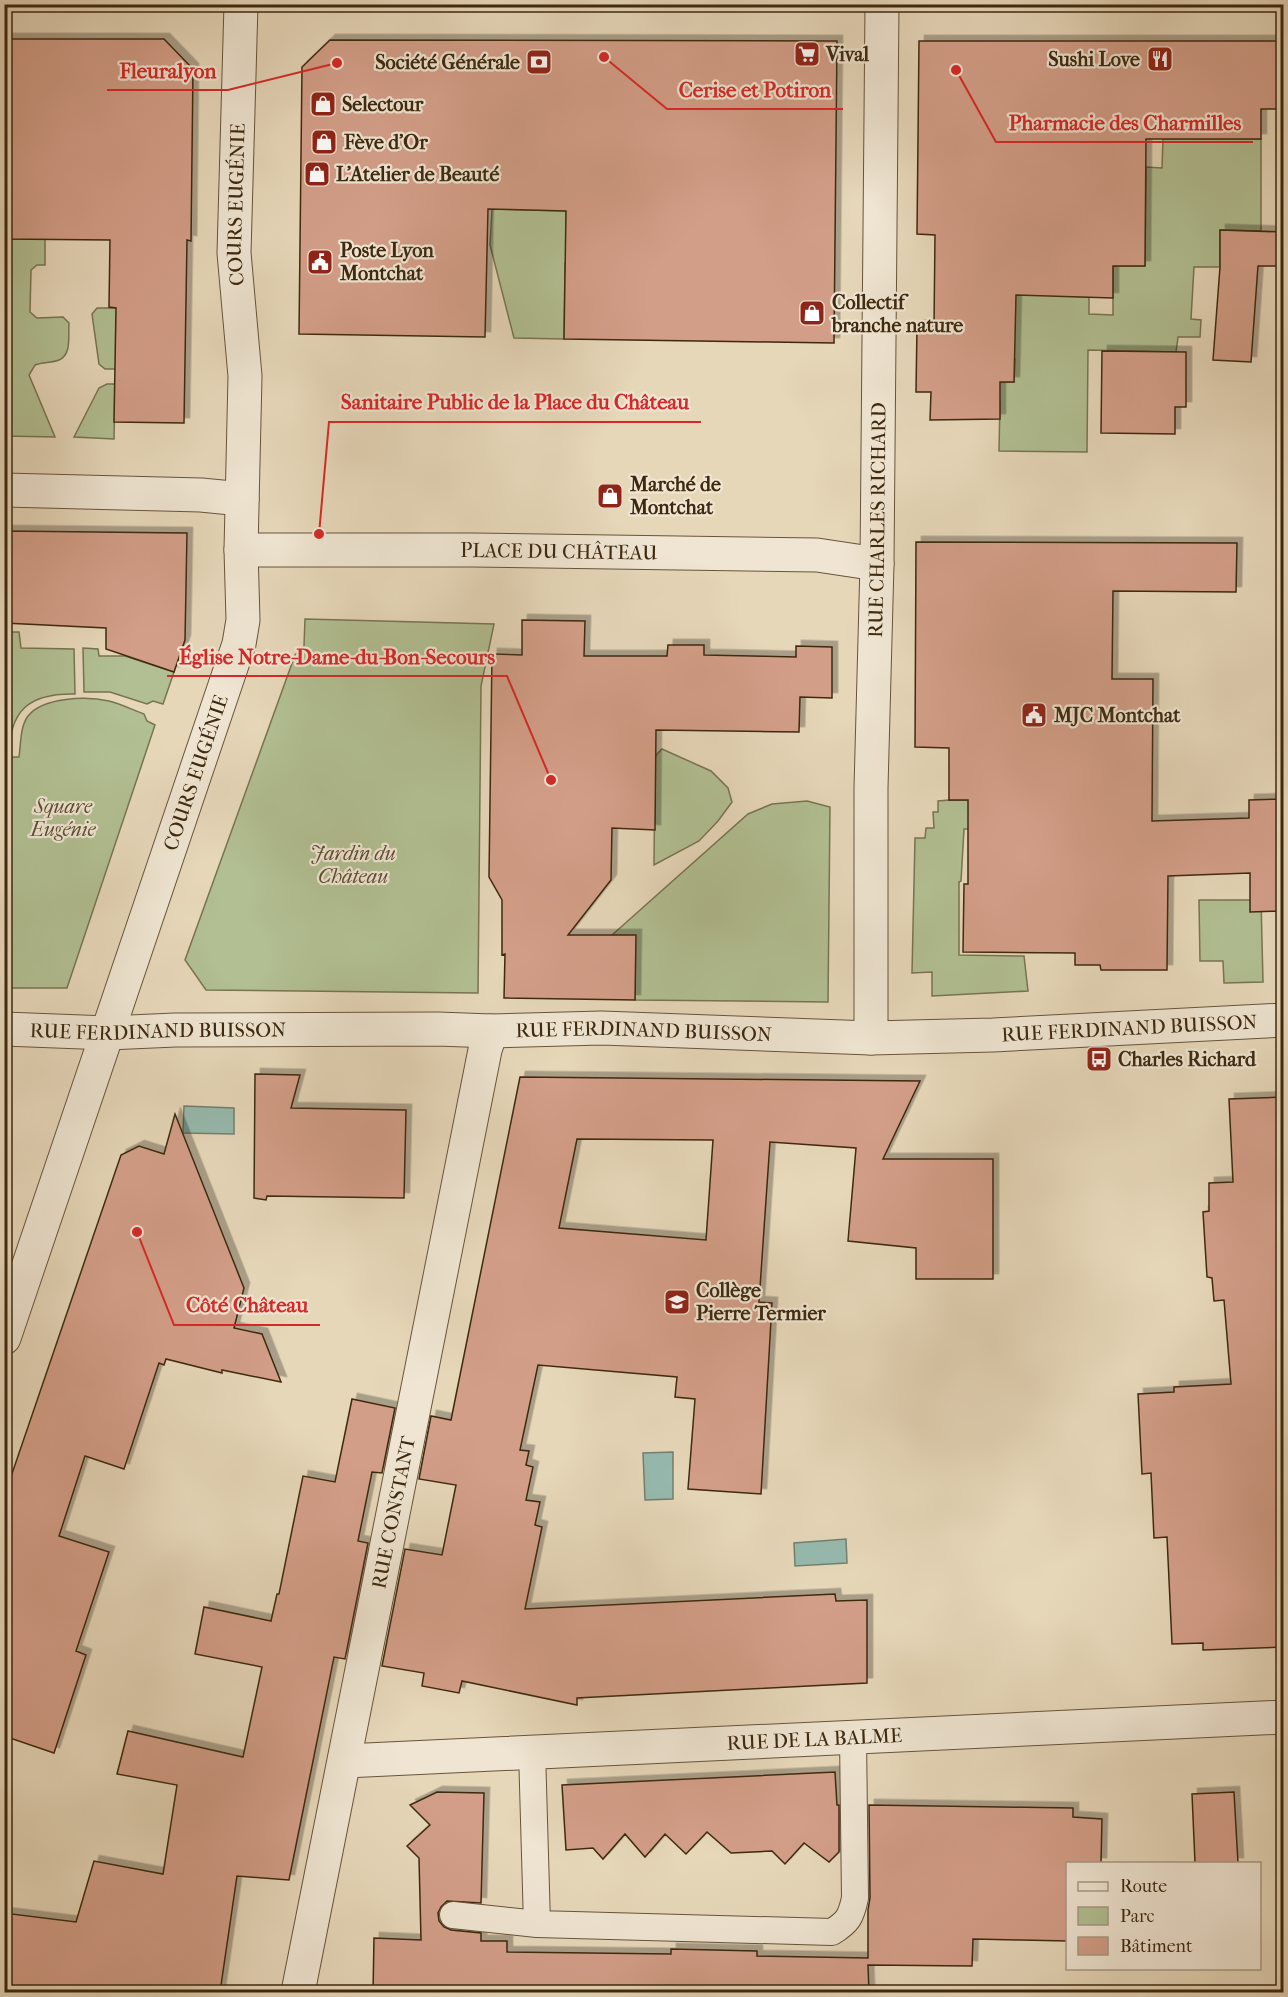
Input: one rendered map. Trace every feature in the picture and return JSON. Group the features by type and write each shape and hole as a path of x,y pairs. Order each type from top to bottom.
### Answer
{"street":[{"name":"COURS EUGÉNIE","path":"4,1338 239,644 243,620 241,550 244,376 234,254 241,4"},
{"name":"RUE CHARLES RICHARD","path":"871,1038 882,4"},
{"path":"4,490 201,495 242,499"},
{"name":"PLACE DU CHÂTEAU","path":"241,550 425,549 817,555 877,564"},
{"name":"RUE FERDINAND BUISSON","path":"4,1029 108,1033 187,1030 438,1029 491,1031 602,1028 871,1038 993,1035 1284,1020"},
{"name":"RUE CONSTANT","path":"298,1992 485,1050 491,1031"},
{"name":"RUE DE LA BALME","path":"345,1761 1284,1717"}],"lane":[{"path":"453,1915 537,1924 831,1932 844,1924 852,1914 855,1898 853,1737"},
{"path":"532,1751 537,1924"}],"green space":[{"path":"602,127 630,128 630,153 641,153 642,264 623,264 623,257 616,257 616,264 565,263 564,339 514,338 490,245 492,209 566,211 566,230 583,230 584,207 566,206 567,157 601,158"},
{"path":"1163,139 1261,139 1261,231 1220,230 1220,267 1194,267 1191,319 1201,320 1200,337 1178,337 1176,352 1088,350 1087,452 999,451 1000,402 991,382 1014,382 1015,359 1010,358 1008,293 1089,297 1089,314 1113,315 1113,266 1145,266 1146,167 1162,168"},
{"path":"5,239 45,239 45,265 37,265 31,270 30,312 37,318 63,317 69,323 66,354 56,361 35,365 29,375 55,437 5,436"},
{"path":"97,308 119,308 116,369 105,369 99,364 92,314"},
{"path":"107,384 115,384 114,439 74,437 99,388"},
{"name":"Jardin du Château","path":"305,619 494,624 481,686 478,993 206,990 185,960 295,655 304,646"},
{"path":"5,632 19,632 21,648 74,649 75,694 45,697 25,708 13,727 9,757 6,757 8,724 4,723"},
{"path":"83,648 98,649 99,656 125,656 174,672 163,704 153,701 147,704 110,692 84,692"},
{"name":"Square Eugénie","path":"78,699 109,701 144,714 147,721 155,725 67,988 5,988 9,757 19,757 22,730 28,716 44,705 54,702"},
{"path":"662,749 711,771 728,788 732,802 699,841 654,865 655,759"},
{"path":"807,801 830,807 828,1002 635,1000 635,936 612,935 748,814 772,804"},
{"path":"938,801 1015,801 1015,829 964,829 961,881 959,882 959,955 1024,956 1028,991 932,996 932,972 912,973 915,838 925,838 926,828 934,828 933,812 938,812"},
{"path":"1199,900 1261,900 1263,982 1224,983 1223,961 1200,961"}],"water":[{"path":"184,1106 234,1108 234,1134 183,1133"},
{"path":"673,1452 673,1499 645,1500 643,1453"},
{"path":"846,1539 847,1563 795,1566 794,1543"}],"building":[{"path":"4,39 164,39 193,69 191,241 187,240 184,423 114,422 116,308 109,307 110,240 4,239"},
{"path":"330,40 837,41 834,343 564,339 566,211 488,209 485,337 299,334 302,67"},
{"path":"919,41 1284,41 1284,109 1261,109 1261,139 1146,139 1145,266 1113,266 1113,298 1016,295 1014,382 1000,382 1000,419 930,420 931,392 916,392 917,326 934,326 935,235 917,234"},
{"path":"1220,230 1284,232 1284,266 1258,266 1251,362 1213,360 1220,267"},
{"path":"1102,351 1186,352 1186,407 1175,407 1175,434 1101,433"},
{"path":"4,531 187,533 185,640 174,672 106,649 106,628 4,623"},
{"path":"916,542 1237,543 1236,592 1113,591 1112,679 1153,679 1152,821 1249,818 1249,800 1284,799 1284,911 1250,912 1250,873 1168,876 1167,970 1101,970 1100,965 1075,965 1075,953 963,952 964,884 968,884 968,800 949,800 949,748 915,747"},
{"path":"522,620 585,621 584,656 667,656 668,645 704,645 704,655 796,657 796,646 832,647 832,698 800,697 799,732 656,730 655,830 612,828 611,880 568,935 636,935 635,1000 504,998 505,954 502,955 502,900 489,877 492,654 522,655"},
{"path":"255,1074 300,1075 291,1108 406,1110 404,1198 267,1196 266,1200 254,1198"},
{"path":"520,1077 920,1081 883,1159 993,1159 993,1279 916,1279 916,1248 848,1241 856,1148 770,1142 759,1302 772,1303 761,1494 688,1489 695,1399 675,1397 677,1377 538,1365 520,1450 529,1451 526,1465 533,1467 526,1500 540,1502 535,1525 542,1527 525,1609 835,1594 836,1601 867,1600 867,1683 577,1698 577,1705 462,1681 459,1693 422,1686 424,1673 382,1666 405,1549 442,1555 456,1485 419,1479 431,1416 451,1420","holes":["577,1139 713,1140 706,1240 559,1228"]},
{"path":"1284,1097 1284,1182 1280,1182 1284,1260 1284,1647 1203,1650 1203,1643 1172,1644 1167,1537 1154,1538 1151,1473 1142,1474 1138,1394 1174,1392 1174,1387 1231,1384 1224,1300 1214,1301 1212,1278 1207,1277 1203,1212 1209,1211 1209,1183 1233,1182 1229,1099"},
{"path":"175,1114 244,1288 234,1328 262,1334 281,1382 222,1370 222,1373 166,1359 164,1365 159,1363 124,1469 85,1456 59,1536 109,1552 76,1651 86,1655 54,1753 4,1736 4,1497 121,1155 139,1146 164,1154"},
{"path":"352,1399 395,1408 382,1473 372,1472 358,1541 368,1543 345,1659 334,1657 289,1880 237,1876 220,1992 4,1992 4,1913 76,1922 94,1861 163,1874 177,1785 117,1774 128,1731 243,1757 262,1667 195,1654 204,1607 271,1621 277,1594 279,1594 303,1476 335,1482"},
{"path":"835,1772 837,1805 839,1805 839,1852 829,1862 804,1843 785,1864 772,1851 731,1853 707,1832 686,1854 665,1834 645,1857 625,1834 603,1859 593,1848 566,1850 562,1785"},
{"path":"437,1792 484,1793 481,1903 447,1901 438,1913 439,1921 451,1930 481,1933 481,1941 507,1941 507,1952 671,1954 671,1949 757,1951 757,1956 868,1958 869,1805 1073,1808 1073,1817 1102,1819 1101,1862 1066,1862 1066,1941 973,1939 972,1966 868,1965 869,1992 373,1992 374,1938 421,1940 419,1858 407,1846 430,1825 410,1805"},
{"path":"1234,1792 1238,1862 1195,1862 1192,1794"}],"place":[{"name":"Vival","path":"807,54"},
{"name":"Cerise et Potiron","path":"604,57"},
{"name":"Sushi Love","path":"1160,59"},
{"name":"Société Générale","path":"539,62"},
{"name":"Fleuralyon","path":"337,63"},
{"name":"Pharmacie des Charmilles","path":"956,70"},
{"name":"Selectour","path":"323,104"},
{"name":"Fève d'Or","path":"324,142"},
{"name":"L'Atelier de Beauté","path":"317,174"},
{"name":"Poste Lyon Montchat","path":"320,262"},
{"name":"Collectif branche nature","path":"812,313"},
{"name":"Marché de Montchat","path":"610,496"},
{"name":"Sanitaire Public de la Place du Château","path":"319,534"},
{"name":"MJC Montchat","path":"1034,715"},
{"name":"Église Notre-Dame-du-Bon-Secours","path":"551,780"},
{"name":"Charles Richard","path":"1099,1059"},
{"name":"Côté Château","path":"137,1232"},
{"name":"Collège Pierre Termier","path":"677,1302"}]}
